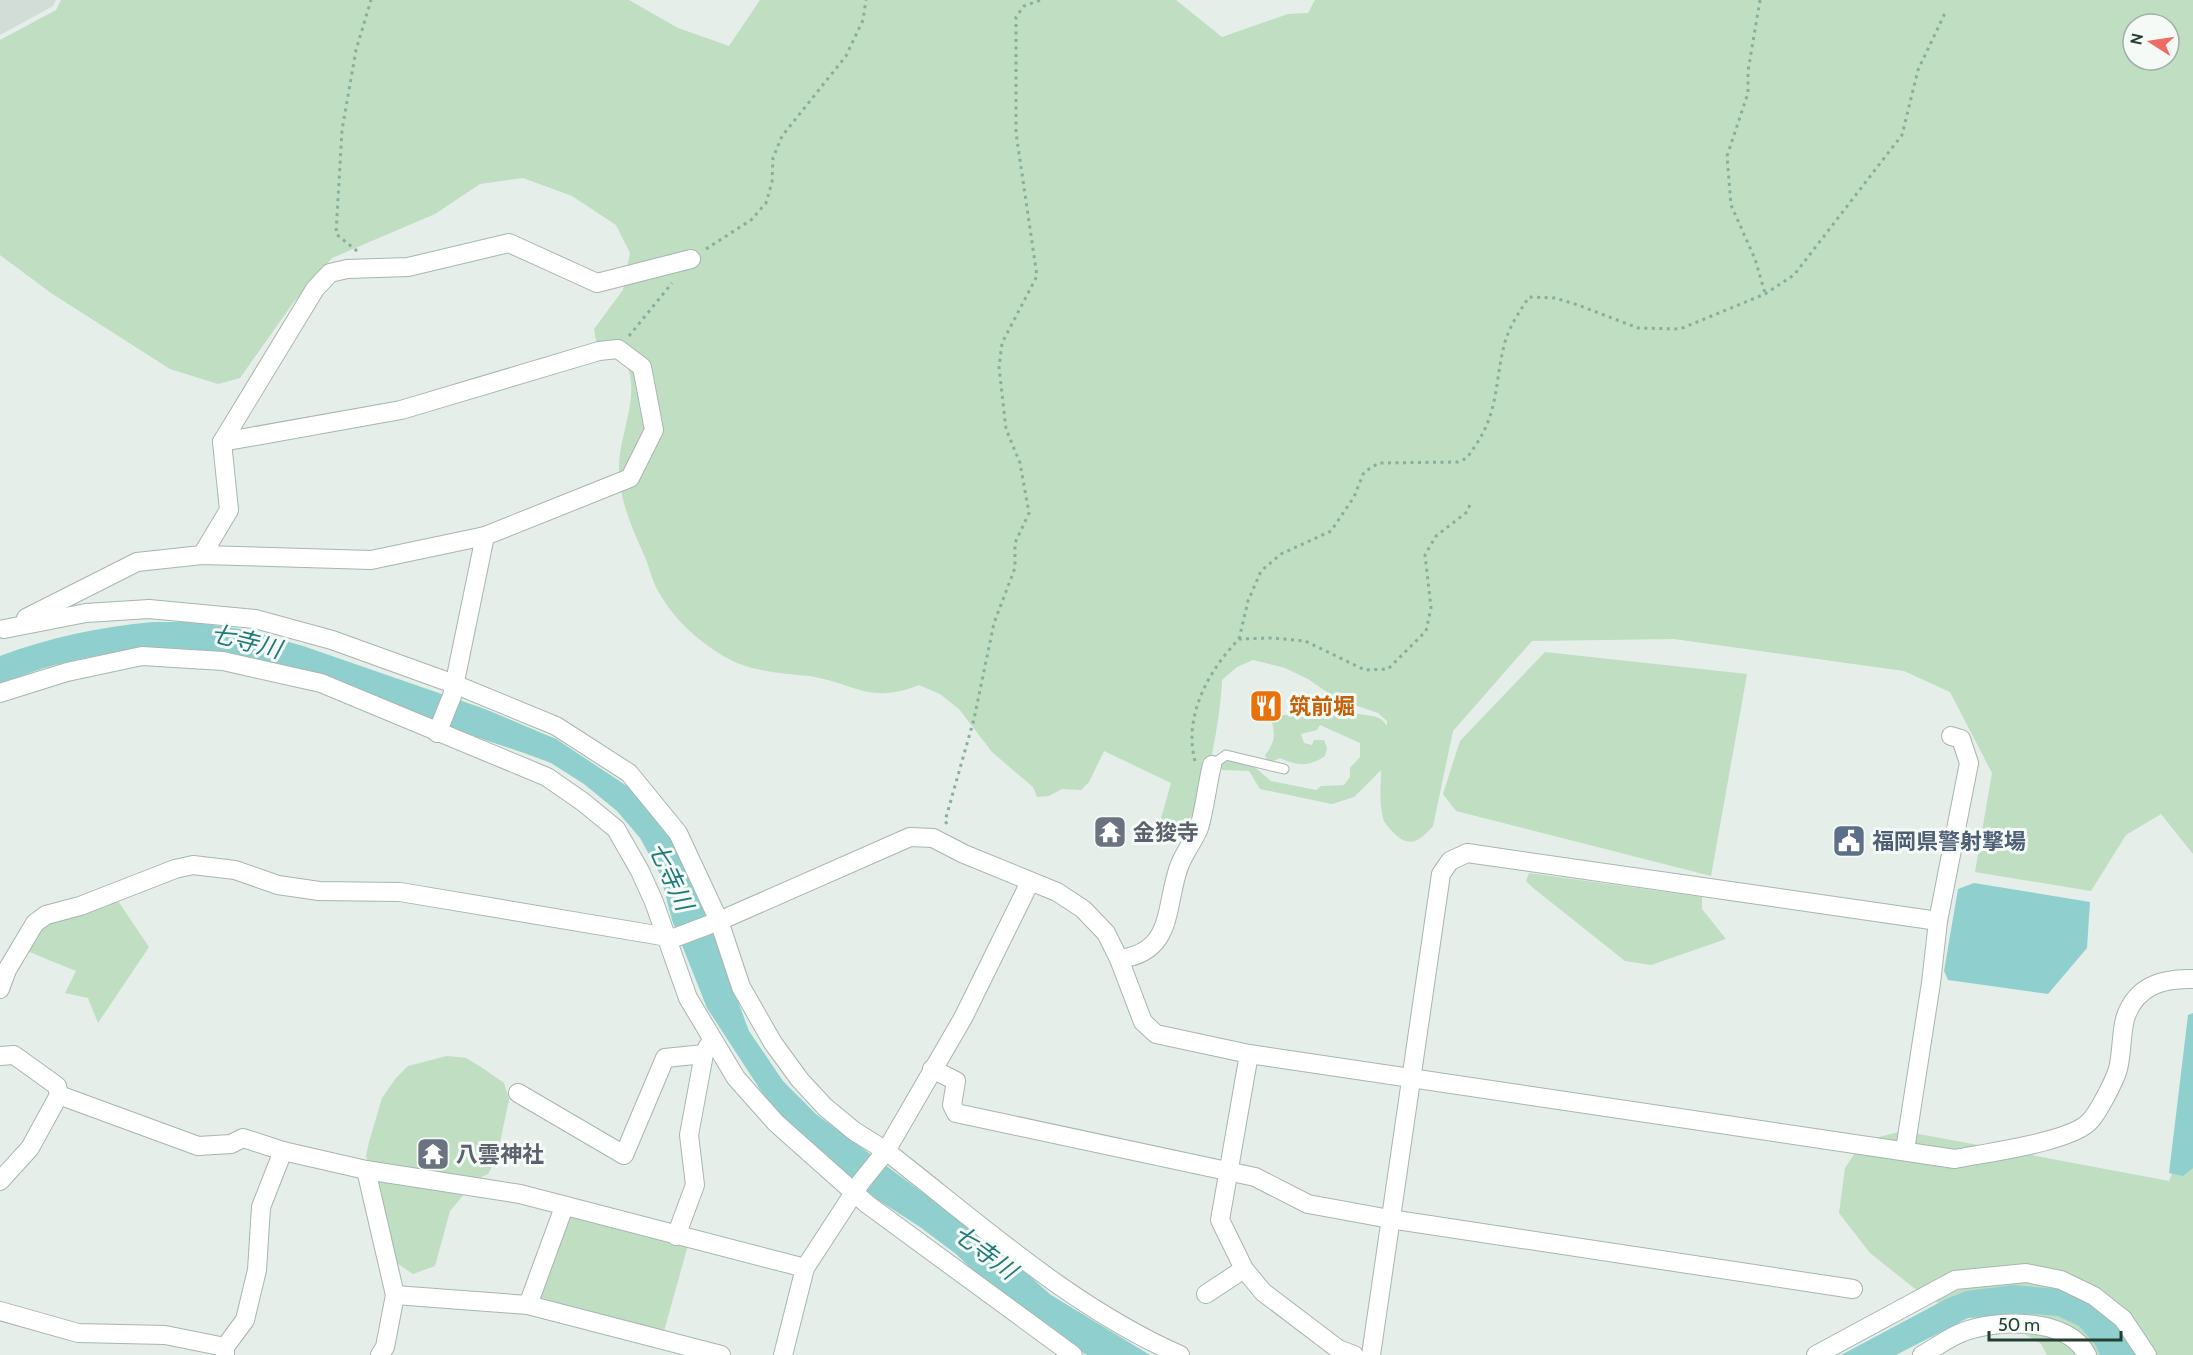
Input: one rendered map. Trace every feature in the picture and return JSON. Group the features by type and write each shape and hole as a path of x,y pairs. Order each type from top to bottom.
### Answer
{"street":[{"path":"202,555 229,510 222,442 315,289 330,273 347,269 408,267 509,243 597,283 691,259"},
{"path":"2,630 137,562 202,555 371,560 485,536 630,478 654,430 642,367 618,349 599,351 401,410 222,442"},
{"path":"438,731 453,690 485,536"},
{"path":"2,630 86,613 149,609 255,619 332,640 453,690 556,726 629,773 678,832 741,987 786,1061 825,1107 883,1155 1069,1293 1153,1343 1180,1355"},
{"path":"0,693 67,672 142,656 223,661 321,683 547,777 616,829 640,871 669,937 688,998 708,1047 776,1123 1073,1355"},
{"path":"1905,1150 1931,983 1938,921 1969,763 1961,739 1951,736"},
{"path":"1119,959 1136,957 1149,950 1159,938 1171,908 1179,866 1198,828 1210,772"},
{"path":"0,988 7,970 35,923 46,915 80,906 175,869 193,865 235,870 278,885 298,888 400,892 669,937 715,923 910,837 933,838 964,854 1057,892 1083,909 1106,933 1119,959 1143,1022 1156,1034 1249,1054 1955,1159 2031,1144 2077,1131 2091,1121 2118,1070 2126,1018 2138,998 2157,982 2169,978 2193,979"},
{"path":"1371,1355 1441,874 1450,861 1467,853 1938,921"},
{"path":"783,1355 805,1268 858,1187 883,1155 963,1018 1030,882"},
{"path":"518,1093 624,1155 664,1058 708,1047"},
{"path":"676,1236 695,1185 689,1135 708,1047"},
{"path":"1249,1054 1220,1220 1244,1269 1263,1292 1338,1350 1354,1355"},
{"path":"0,1056 14,1055 57,1086 59,1095 30,1148 0,1181"},
{"path":"932,1069 956,1081 952,1105 956,1113 1255,1177 1308,1204 1390,1219 1853,1289"},
{"path":"59,1095 198,1146 231,1144 243,1138 283,1151 366,1170 520,1194 805,1268"},
{"path":"0,1311 78,1333 165,1335 225,1351 244,1320 257,1270 261,1207 283,1151"},
{"path":"366,1170 394,1295 385,1347 380,1355"},
{"path":"528,1305 564,1207"},
{"path":"1206,1294 1244,1269"},
{"path":"1816,1355 1955,1280 2026,1273 2061,1280 2094,1296 2123,1319 2147,1355"},
{"path":"394,1295 528,1305 721,1355"},
{"path":"1922,1355 1963,1332 1999,1325 2038,1324 2064,1332 2084,1348 2087,1355"}],"lane":[{"path":"1210,772 1226,755 1284,769"}],"path":[{"path":"371,0 356,50 342,130 336,234 377,268"},
{"path":"618,349 691,259 751,220 766,203 772,182 773,158 782,136 846,56 863,20 866,0"},
{"path":"964,854 958,839 945,821 974,719 994,623 1015,568 1015,543 1029,513 1020,463 1006,429 999,367 1002,343 1037,276 1016,133 1016,17 1024,6 1041,0"},
{"path":"1760,0 1748,71 1748,93 1727,156 1731,205 1755,259 1765,294"},
{"path":"1210,772 1194,759 1194,732 1201,692 1217,662 1239,639 1248,601 1261,571 1281,554 1331,531 1354,497 1364,472 1379,463 1458,462 1467,459 1488,428 1499,387 1505,342 1517,315 1529,297 1555,298 1578,304 1638,328 1680,329 1765,294 1794,275 1902,135 1918,70 1945,13"},
{"path":"1239,639 1272,638 1305,642 1365,670 1388,669 1426,631 1431,608 1425,555 1436,536 1467,512 1470,502"}],"shaded area":[{"path":"0,0 56,0 53,6 0,35"}],"green space":[{"path":"61,0 629,0 678,28 729,46 760,0 1176,0 1222,37 1288,14 1308,13 1315,0 2193,0 2193,854 2161,814 2126,835 2091,891 1975,872 1992,773 1950,692 1904,671 1674,639 1532,641 1453,731 1433,826 1413,842 1397,836 1384,820 1381,770 1354,797 1332,804 1260,789 1249,771 1222,770 1221,765 1227,760 1251,764 1271,781 1316,790 1321,786 1344,785 1350,777 1350,768 1360,757 1360,743 1320,725 1317,730 1301,734 1304,743 1312,745 1314,740 1324,740 1327,748 1325,756 1308,764 1292,763 1280,758 1272,762 1267,761 1265,755 1272,745 1274,736 1270,715 1293,715 1298,698 1318,696 1338,703 1358,714 1376,717 1387,726 1387,721 1378,713 1337,699 1308,679 1285,668 1253,660 1237,667 1222,680 1219,714 1205,781 1191,817 1179,830 1170,835 1156,836 1171,783 1104,751 1089,782 1081,790 1062,789 1049,796 1037,797 1033,787 992,752 959,709 940,694 919,685 902,691 874,693 825,679 748,667 729,659 707,645 670,609 654,583 628,515 620,482 621,446 630,408 629,371 624,362 597,346 594,329 623,290 630,253 616,225 572,196 523,178 480,184 435,214 332,258 293,303 240,378 218,384 170,369 51,293 0,255 0,40 56,10"},
{"path":"1545,652 1747,674 1711,876 1456,811 1443,794 1460,741"},
{"path":"1529,873 1702,897 1702,909 1726,939 1651,965 1625,961 1532,887 1526,881"},
{"path":"118,901 149,947 98,1023 88,998 65,993 76,971 27,951 37,929 50,919"},
{"path":"447,1056 466,1058 481,1067 504,1083 509,1099 497,1157 488,1174 476,1180 450,1211 435,1266 413,1274 394,1261 366,1156 382,1098 396,1078 408,1066"},
{"path":"1903,1131 2169,1181 2174,1169 2193,1164 2193,1355 2047,1355 2041,1344 2010,1325 1929,1300 1870,1253 1839,1213 1845,1168 1863,1141"},
{"path":"569,1216 688,1245 663,1335 537,1301"}],"water":[{"name":"七寺川","path":"153,622 192,622 247,630 303,646 485,709 556,739 630,788 670,834 704,910 749,1031 783,1081 816,1114 999,1249 1051,1295 1150,1355 1087,1355 988,1285 956,1254 878,1200 789,1126 763,1094 707,1008 672,920 660,874 640,838 617,811 584,784 551,763 301,673 260,661 220,654 178,650 133,651 86,658 31,672 0,687 0,656 75,634"},
{"path":"1974,883 2090,902 2087,948 2048,994 1948,980 1944,971 1958,889"},
{"path":"2193,1013 2193,1168 2183,1176 2169,1173 2188,1015"},
{"path":"2013,1285 2070,1290 2110,1315 2138,1355 2100,1355 2095,1344 2079,1326 2058,1316 2035,1314 1968,1318 1896,1355 1841,1355 1946,1299 1966,1291"}],"place":[{"name":"筑前堀","path":"1266,706"},
{"name":"金狻寺","path":"1110,832"},
{"name":"福岡県警射撃場","path":"1849,841"},
{"name":"八雲神社","path":"433,1154"}]}
